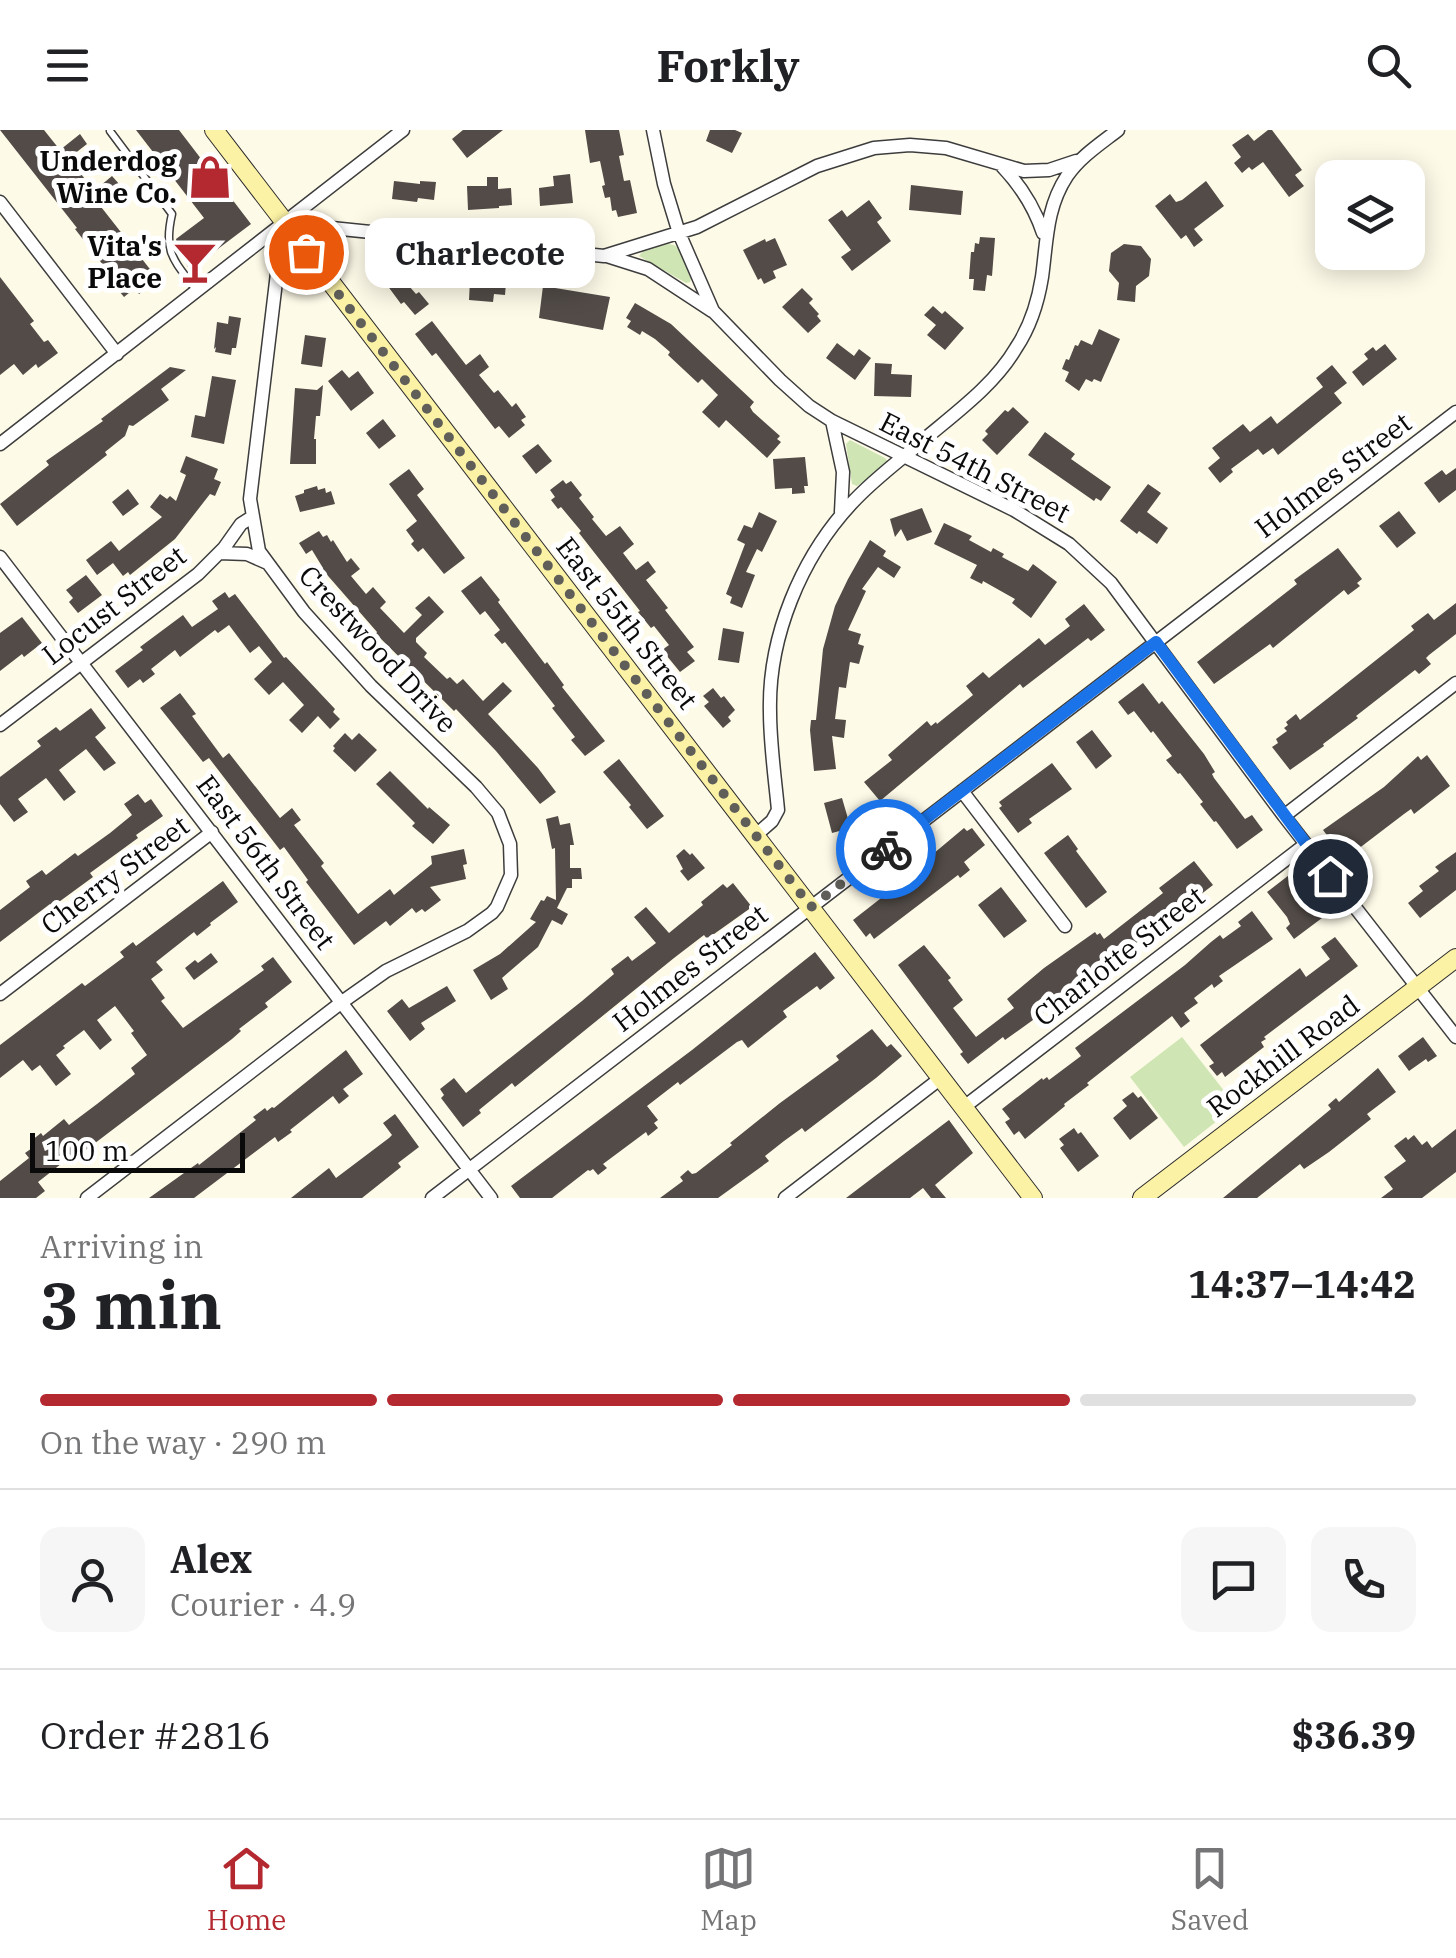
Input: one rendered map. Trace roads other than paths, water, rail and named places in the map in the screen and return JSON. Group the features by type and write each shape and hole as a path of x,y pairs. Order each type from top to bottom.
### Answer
{"main road":[{"name":"East 55th Street","path":"214,130 1033,1198"},
{"name":"Rockhill Road","path":"1142,1198 1456,958"}],"street":[{"path":"0,444 403,130"},
{"name":"East 54th Street","path":"653,130 679,233 713,311"},
{"path":"283,222 604,256 697,227 817,166 874,148 946,148 1024,171 1049,170 1082,157 1118,130"},
{"path":"756,835 778,810 770,711 773,667 781,630 805,569 854,500 986,386 1014,352 1037,302 1048,221 1060,188 1082,157"},
{"path":"1002,166 1029,200 1045,240"},
{"path":"0,202 117,354"},
{"name":"Crestwood Drive","path":"87,1198 342,1002 386,971 467,931 492,912 498,907 510,875 510,844 498,813 304,612 258,551 250,499 283,222"},
{"name":"East 54th Street","path":"604,256 661,276 713,311 780,380 832,422 1014,510 1069,544 1111,583 1456,1038"},
{"name":"Holmes Street","path":"432,1198 1456,412"},
{"name":"East 54th Street","path":"832,422 844,472 840,516"},
{"name":"Locust Street","path":"0,725 198,574 241,524 252,517"},
{"path":"219,553 247,554 267,564"},
{"name":"East 56th Street","path":"0,557 491,1198"},
{"path":"1284,816 1456,684"},
{"path":"962,790 1065,926"},
{"name":"Cherry Street","path":"0,994 212,832"},
{"name":"Charlotte Street","path":"964,1107 1306,844"},
{"path":"786,1198 941,1078"}],"lane":[{"path":"110,131 172,214 166,236 170,254 197,291"}],"place":[{"name":"Underdog Wine Co.","path":"210,177"},
{"name":"Charlecote","path":"306,252"},
{"name":"Vita's Place","path":"195,262"}]}
